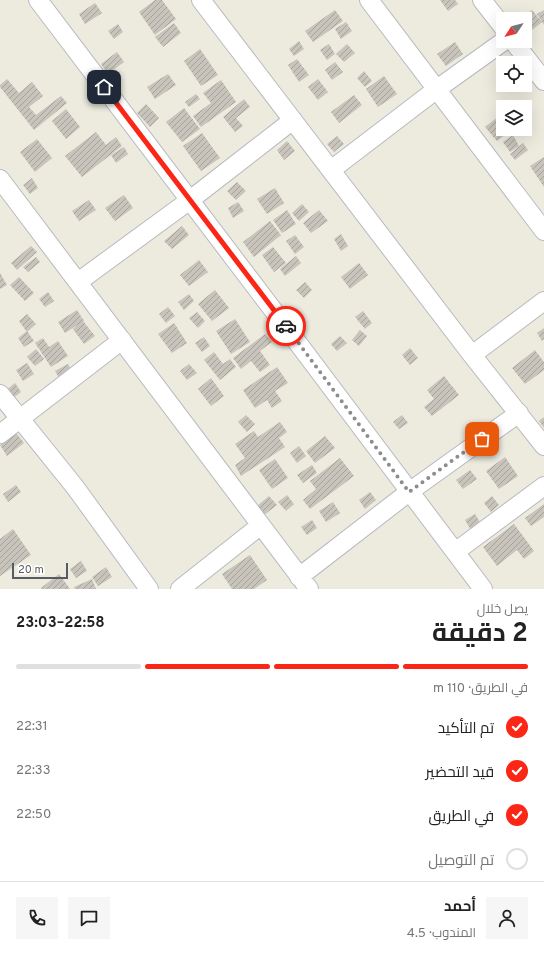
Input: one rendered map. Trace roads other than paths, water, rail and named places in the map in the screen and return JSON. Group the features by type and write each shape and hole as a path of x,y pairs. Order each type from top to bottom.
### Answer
{"street":[{"path":"38,0 483,589"},
{"path":"201,0 472,355 544,446"},
{"path":"369,0 544,231"},
{"path":"482,0 496,18"},
{"path":"331,170 437,89 496,47"},
{"path":"518,48 544,81"},
{"path":"78,282 190,200 293,120"},
{"path":"0,179 304,583 409,492 518,413"},
{"path":"472,355 544,301"},
{"path":"0,434 122,340"},
{"path":"0,394 75,487 149,589"},
{"path":"455,552 544,486"},
{"path":"180,589 261,525"}]}
